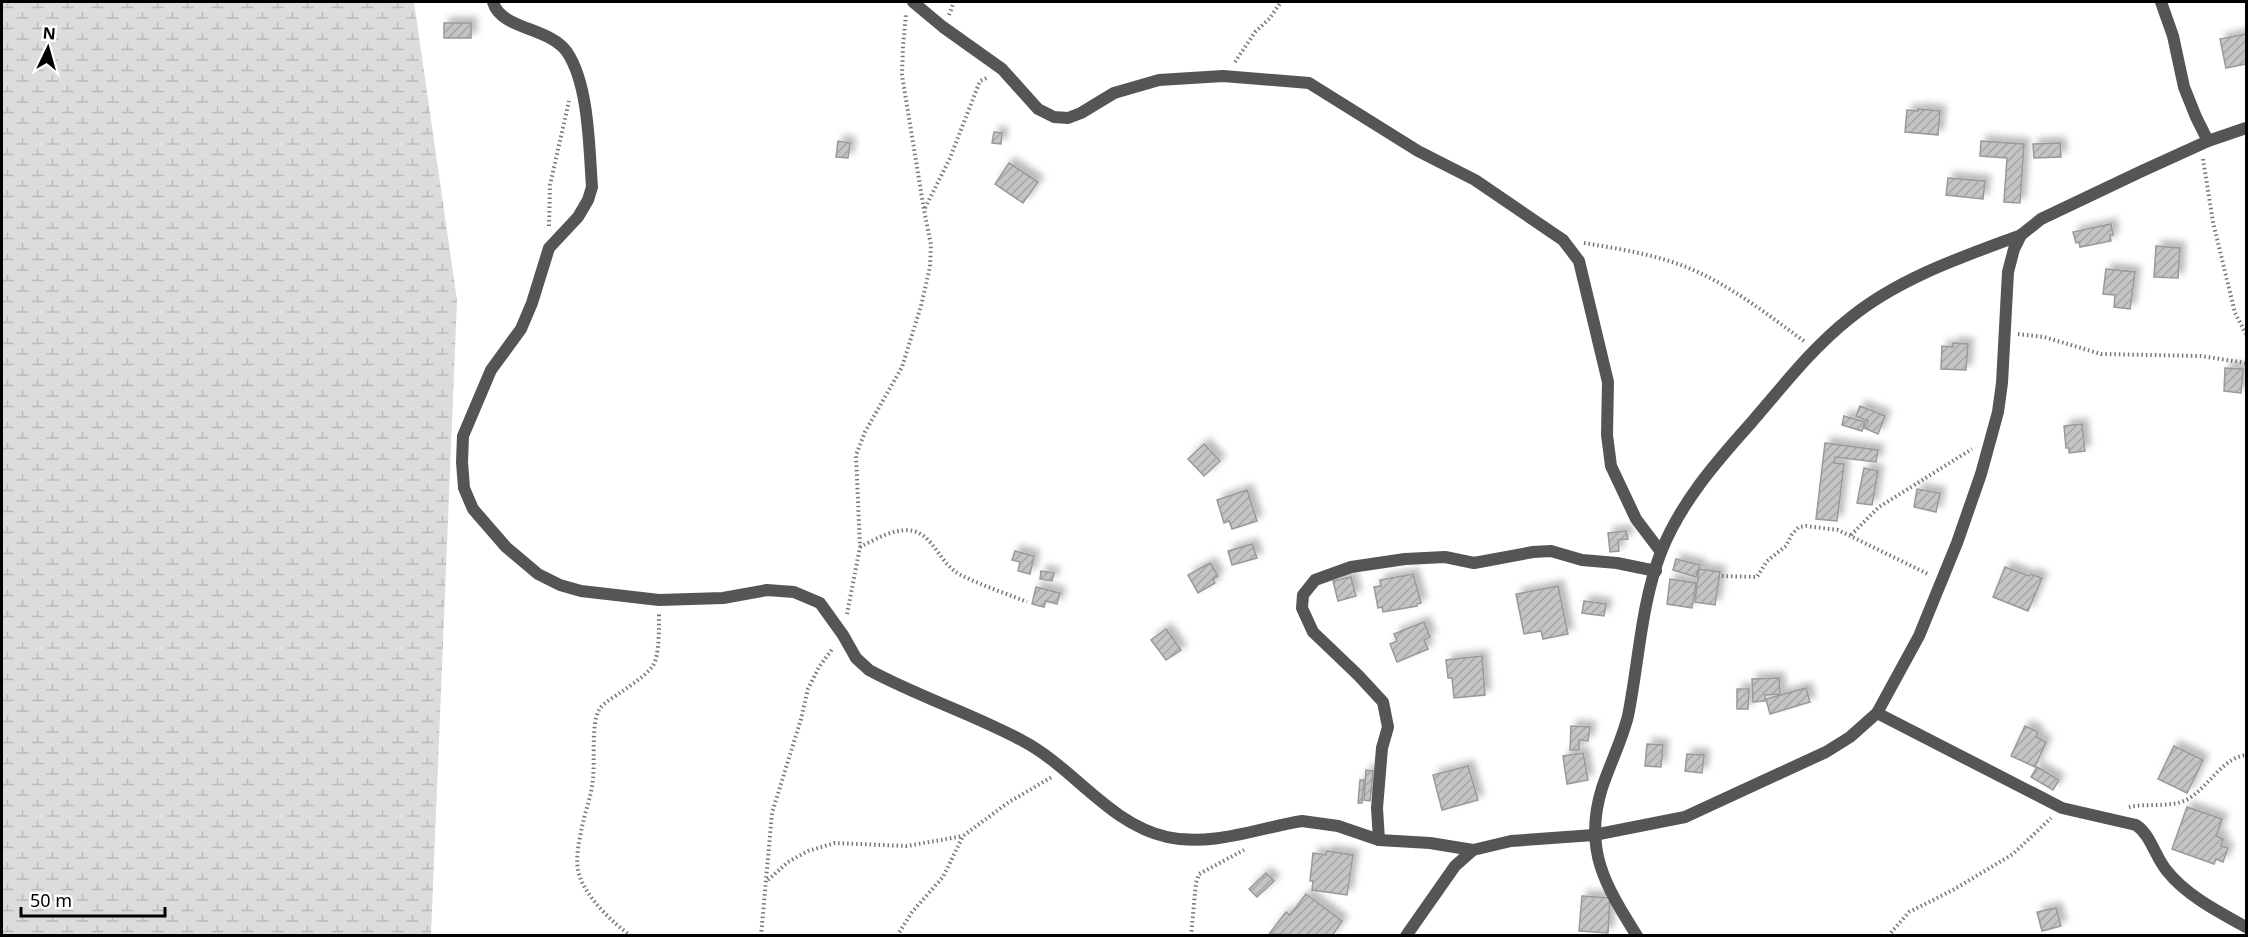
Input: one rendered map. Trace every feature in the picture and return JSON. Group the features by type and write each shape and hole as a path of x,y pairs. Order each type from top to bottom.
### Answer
{"street":[{"path":"493,2 505,17 552,38 566,51 580,76 592,187 588,200 578,217 549,248 532,303 521,329 491,370 463,436 464,488 473,509 507,547 538,574 560,585 581,591 659,600 723,598 767,590 794,592 820,603 856,658 869,670 1024,741 1065,770 1104,804 1130,822 1158,834 1186,840 1204,840 1302,821 1338,826 1379,840 1431,843 1473,850 1511,841 1594,835 1685,817 1826,752 1850,737 1876,713 1919,636 1982,474 1992,438 2002,383 2008,272 2014,249 2021,236"},
{"path":"2161,2 2173,36 2184,87 2205,142"},
{"path":"910,6 1002,69 1038,109 1054,117 1068,118 1081,113 1114,93 1159,80 1223,76 1309,83 1418,151 1475,180 1563,240 1579,261 1608,382 1607,435 1611,466 1636,519 1661,552"},
{"path":"1637,936 1602,875 1594,835 1602,789 1627,717 1640,637 1661,552 1682,510 1710,469 1814,350 1851,317 1891,291 1941,265 2021,236 2041,219 2205,142 2247,128"},
{"path":"1379,840 1377,808 1382,748 1388,727 1383,702 1313,632 1302,608 1303,595 1315,580 1351,567 1405,559 1436,557 1474,563 1551,551 1582,560 1617,563 1656,571"},
{"path":"1876,713 2062,808 2136,825 2144,831 2157,858 2169,874 2206,904 2247,927"},
{"path":"1406,936 1455,866 1473,850"}],"path":[{"path":"1223,76 1255,32 1269,19 1281,2"},
{"path":"754,936 761,934 772,813 808,689 819,667 843,635 860,547 856,454 865,432 902,367 921,306 930,267 931,245 902,75 903,46 910,6"},
{"path":"924,210 950,158 980,81 1002,69"},
{"path":"549,248 550,185 567,105 580,76"},
{"path":"2205,142 2213,222 2235,313 2247,334"},
{"path":"1563,240 1638,252 1691,269 1754,303 1814,350"},
{"path":"2005,333 2044,337 2101,354 2201,356 2247,363"},
{"path":"1851,536 1879,507 1992,438"},
{"path":"1722,576 1757,577 1767,561 1786,546 1792,534 1799,527 1825,527 1838,530 1942,580"},
{"path":"860,547 896,531 919,533 928,539 940,557 959,574 1027,602"},
{"path":"630,936 616,926 594,900 579,877 577,853 582,825 592,793 593,739 598,711 654,665 659,628 659,600"},
{"path":"2122,808 2185,800 2211,780 2234,757 2247,755"},
{"path":"767,880 788,862 808,851 835,843 907,846 963,836 1009,802 1065,770"},
{"path":"1888,936 1909,912 1953,890 2013,854 2062,808"},
{"path":"1191,936 1196,883 1199,874 1252,844 1265,828"},
{"path":"897,936 912,912 943,877 963,836"}],"green space":[{"path":"2,2 414,2 457,300 431,935 2,935"}],"building":[{"path":"444,23 471,23 471,38 444,38"},
{"path":"2246,34 2246,64 2226,68 2220,39"},
{"path":"1918,109 1940,111 1938,135 1905,132 1907,110 1918,111"},
{"path":"994,132 1002,133 1001,144 992,143"},
{"path":"838,141 850,143 848,158 836,157"},
{"path":"1981,141 2024,144 2020,203 2004,202 2007,158 1980,156"},
{"path":"2060,143 2061,157 2034,158 2033,144"},
{"path":"1009,163 1038,182 1023,203 995,184"},
{"path":"1948,178 1985,181 1983,199 1946,195"},
{"path":"2111,224 2113,235 2110,235 2111,241 2080,247 2079,242 2076,243 2073,232"},
{"path":"2156,246 2180,248 2178,278 2154,277"},
{"path":"2106,269 2135,272 2130,309 2114,307 2115,295 2103,294"},
{"path":"1953,343 1968,344 1966,370 1941,369 1942,346 1953,347"},
{"path":"2225,368 2243,369 2241,393 2224,391"},
{"path":"1860,406 1885,416 1878,434 1864,428 1868,421 1856,416"},
{"path":"1844,416 1865,422 1862,431 1842,425"},
{"path":"2082,424 2085,451 2069,453 2069,448 2066,448 2064,426"},
{"path":"1825,443 1878,450 1876,462 1835,457 1834,463 1844,464 1837,521 1816,519"},
{"path":"1204,444 1220,461 1204,476 1188,459"},
{"path":"1864,468 1878,471 1872,505 1857,503"},
{"path":"1917,489 1940,493 1936,512 1914,507"},
{"path":"1247,490 1257,521 1232,529 1229,521 1224,523 1217,500"},
{"path":"1626,531 1628,539 1618,540 1619,551 1610,552 1608,533"},
{"path":"1252,544 1257,558 1232,565 1228,551"},
{"path":"1015,551 1034,556 1030,574 1018,571 1020,562 1012,560"},
{"path":"1676,559 1700,565 1696,577 1673,570"},
{"path":"1210,563 1218,576 1213,579 1215,583 1198,593 1188,575"},
{"path":"2005,567 2042,578 2028,611 1993,597"},
{"path":"1699,569 1720,572 1715,605 1695,602"},
{"path":"1041,571 1054,573 1052,581 1040,579"},
{"path":"1413,574 1421,603 1417,606 1383,612 1382,607 1378,608 1374,587 1381,586 1380,580"},
{"path":"1351,577 1356,596 1338,601 1333,581"},
{"path":"1670,579 1696,583 1692,608 1667,604"},
{"path":"1558,586 1568,634 1543,639 1541,631 1524,634 1516,594"},
{"path":"1036,587 1060,593 1057,604 1046,601 1044,607 1032,604"},
{"path":"1584,601 1606,604 1604,616 1582,613"},
{"path":"1424,622 1430,637 1424,640 1428,649 1397,662 1390,644 1397,641 1394,634"},
{"path":"1166,629 1181,650 1166,660 1151,640"},
{"path":"1482,656 1485,695 1454,698 1452,678 1448,678 1446,660"},
{"path":"1779,678 1780,694 1765,695 1765,701 1753,702 1752,679"},
{"path":"1806,688 1810,702 1770,714 1766,699"},
{"path":"1737,689 1749,689 1748,709 1737,709"},
{"path":"1571,726 1590,727 1588,741 1579,740 1579,750 1570,750"},
{"path":"2025,726 2038,732 2036,737 2046,742 2035,767 2011,756"},
{"path":"1647,744 1663,745 1661,767 1645,766"},
{"path":"2174,746 2203,760 2187,793 2158,779"},
{"path":"1583,753 1588,780 1567,784 1563,756"},
{"path":"1687,754 1704,755 1702,773 1685,771"},
{"path":"1468,766 1478,800 1442,810 1433,775"},
{"path":"2037,767 2059,780 2053,790 2031,777"},
{"path":"1366,770 1373,771 1370,801 1364,800"},
{"path":"1360,780 1364,780 1362,803 1358,803"},
{"path":"2187,807 2222,819 2216,836 2223,839 2221,846 2228,848 2223,862 2216,859 2214,864 2172,849"},
{"path":"1327,851 1353,855 1347,895 1312,890 1313,881 1310,881 1313,853 1326,855"},
{"path":"1266,873 1274,881 1257,897 1249,889"},
{"path":"1306,894 1342,921 1332,936 1269,934 1286,912 1290,915"},
{"path":"1582,896 1610,898 1608,933 1579,931"},
{"path":"2056,908 2061,926 2042,931 2037,912"}]}
